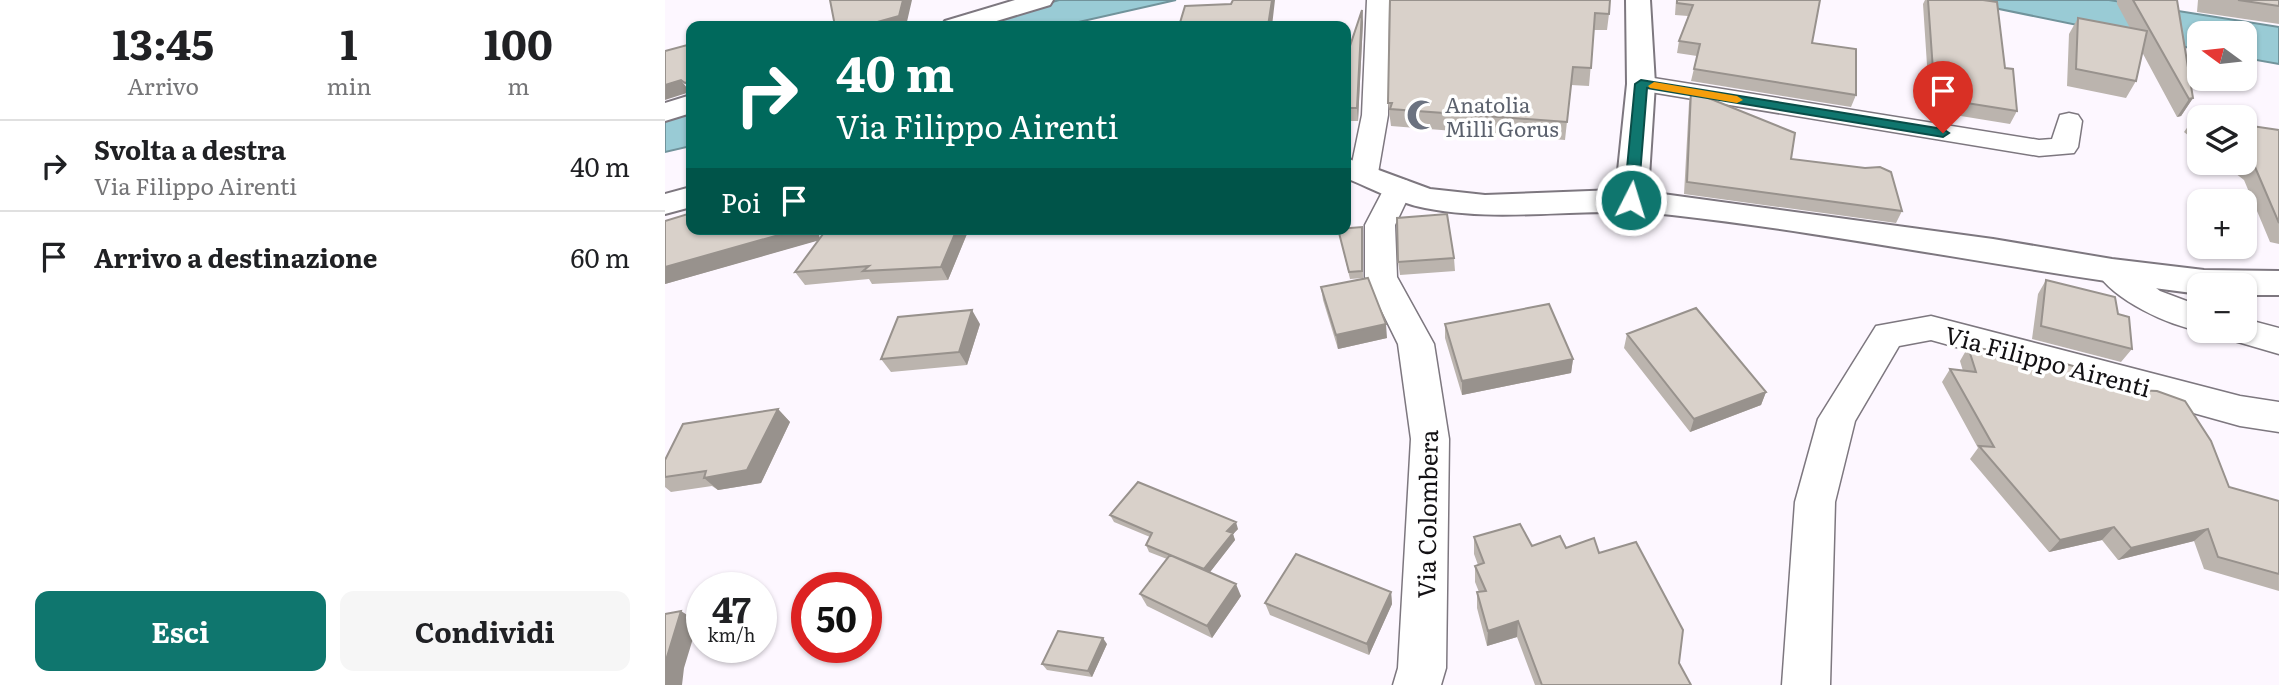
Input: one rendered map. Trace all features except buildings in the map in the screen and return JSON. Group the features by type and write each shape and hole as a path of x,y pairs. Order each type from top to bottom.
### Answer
{"main road":[{"path":"971,21 1041,0"},
{"path":"1631,200 1641,84 1639,0"},
{"path":"665,112 686,106"},
{"path":"1369,176 1425,198 1485,205 1631,200 1685,205 1993,250 2112,271 2204,282 2279,283"},
{"path":"665,204 686,198"}],"street":[{"name":"Via Colombera","path":"1378,0 1375,115 1369,176 1380,225 1381,277 1416,344 1430,439 1422,668 1417,685"},
{"path":"1641,84 2039,148 2064,147 2069,121"},
{"path":"2112,271 2148,299 2187,314"},
{"name":"Via Filippo Airenti","path":"1806,685 1815,502 1837,419 1888,335 1931,328 2240,411 2279,417"},
{"path":"2257,335 2279,341"}],"water":[{"path":"1059,0 1176,0 1083,21 990,21"},
{"path":"1955,0 2109,0 2241,21 2187,21 2187,47"},
{"path":"2257,24 2279,27 2279,64 2257,60"},
{"path":"686,114 686,147 665,152 665,120"}],"slow traffic":[{"path":"1654,86 1737,100"}],"place":[{"name":"Anatolia Milli Gorus","path":"1422,115"}],"route":[{"path":"1631,200 1641,84 1943,133"}]}
